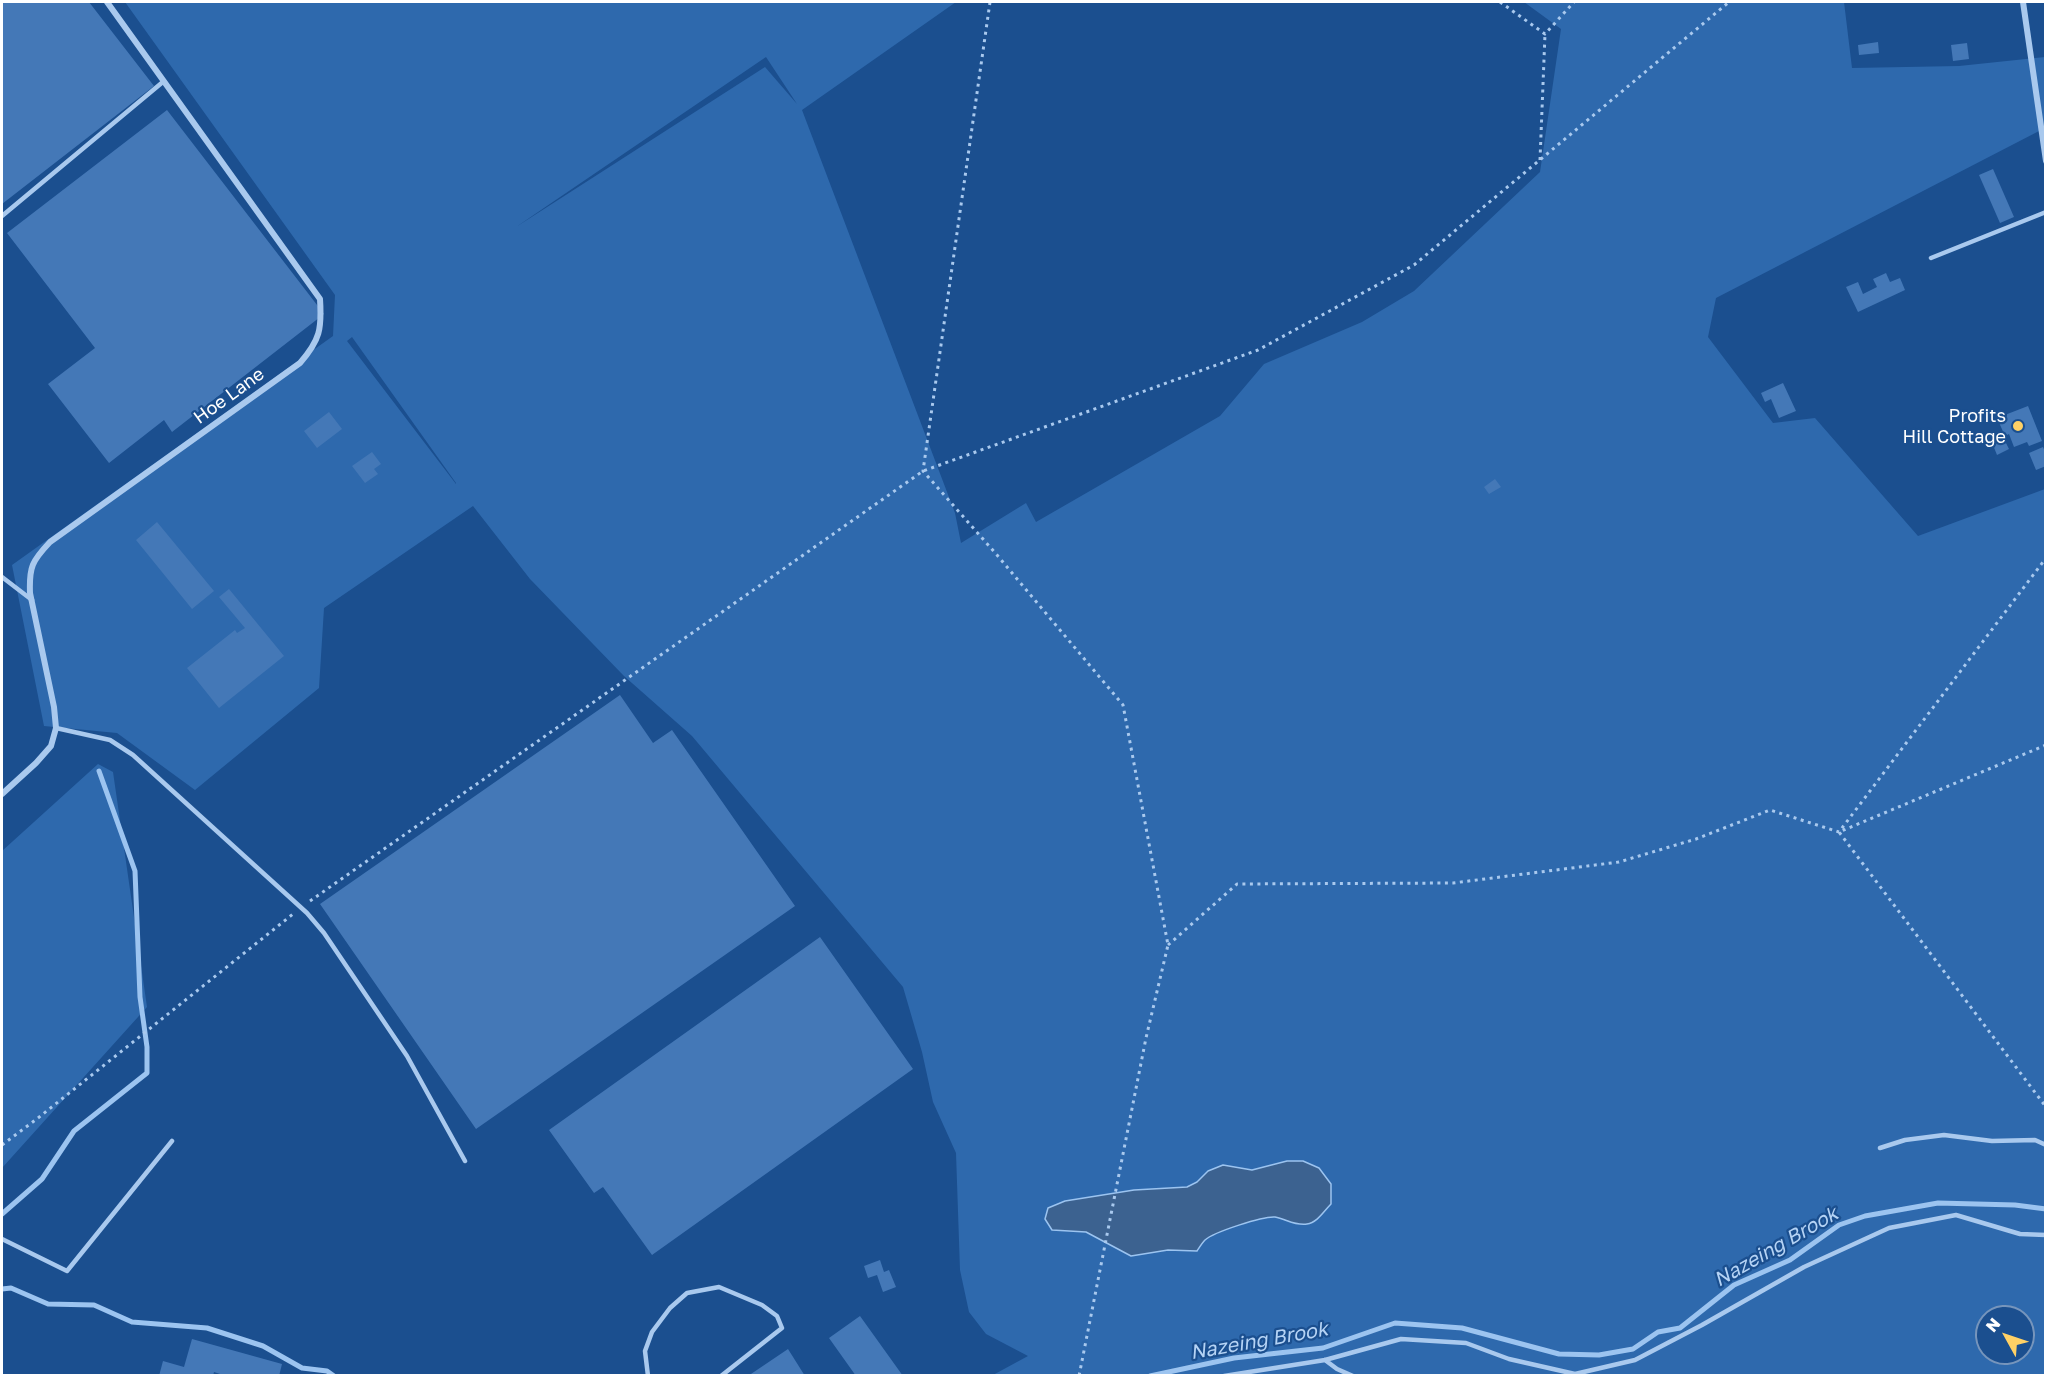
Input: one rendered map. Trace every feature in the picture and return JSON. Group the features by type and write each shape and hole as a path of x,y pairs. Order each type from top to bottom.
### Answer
{"street":[{"name":"Hoe Lane","path":"56,728 29,575 36,557 50,542 300,363 312,349 321,332 320,299 107,2"},
{"path":"2023,2 2046,161"},
{"path":"2,794 51,746 56,728"}],"lane":[{"path":"2,216 164,81"},
{"path":"1930,258 2046,213"},
{"path":"2,577 32,600"},
{"path":"56,728 111,740 133,755 301,908 324,933 407,1056 465,1161"},
{"path":"1880,1148 1905,1140 1944,1135 1992,1141 2035,1140 2046,1145"},
{"path":"2,1239 67,1271 172,1141"},
{"path":"1224,1376 1325,1360 1401,1339 1466,1343 1509,1359 1575,1374 1635,1360 1804,1267 1889,1228 1956,1215 2020,1234 2046,1235"},
{"path":"648,1376 645,1351 652,1332 670,1308 687,1293 719,1287 762,1305 777,1316 782,1328 721,1376"},
{"path":"1325,1360 1337,1369 1353,1376"}],"path":[{"path":"990,2 923,471 1123,705 1168,945 1146,1038 1079,1376"},
{"path":"1500,2 1545,34"},
{"path":"1540,160 1545,34 1574,2"},
{"path":"2,1145 301,908 923,471 1258,350 1414,265 1729,2"},
{"path":"1839,832 2046,558"},
{"path":"1839,832 2046,745"},
{"path":"1168,945 1237,884 1453,883 1619,862 1696,839 1770,810 1839,832 2046,1107"}],"shaded area":[{"path":"125,2 956,2 802,110 955,513 961,543 1026,503 1036,522 1220,416 1264,364 1362,322 1414,291 1540,172 1561,29 1524,2 1844,2 1852,68 1959,66 2045,57 2045,151 2041,130 1716,298 1708,337 1773,423 1815,418 1918,536 2045,489 2045,1375 993,1375 1028,1356 986,1334 969,1312 960,1270 956,1153 933,1102 922,1052 903,987 692,736 624,676 530,579 473,506 324,608 319,688 195,790 117,733 44,726 12,565 333,336 335,295","holes":["766,57 797,104 765,67 516,227","352,337 456,483 456,484 347,341"]},
{"path":"98,764 113,772 147,1007 2,1168 2,851"},
{"path":"1287,1161 1303,1161 1319,1168 1331,1184 1331,1204 1320,1216 1311,1223 1303,1224 1275,1217 1250,1222 1210,1237 1197,1251 1168,1250 1131,1256 1086,1232 1052,1230 1045,1219 1048,1208 1065,1201 1134,1190 1187,1187 1197,1182 1208,1171 1223,1165 1252,1170"}],"building":[{"path":"2,2 89,2 154,86 2,204"},
{"path":"1878,42 1879,53 1859,55 1858,45"},
{"path":"1967,43 1969,59 1953,61 1951,45"},
{"path":"167,110 324,314 172,432 164,420 109,463 48,384 95,348 7,233"},
{"path":"1993,169 2014,217 2000,223 1979,175"},
{"path":"1886,273 1890,282 1900,278 1905,290 1858,312 1846,287 1858,282 1863,294 1877,287 1873,279"},
{"path":"1783,383 1796,411 1779,418 1771,399 1765,402 1761,393"},
{"name":"Profits Hill Cottage","path":"2028,406 2042,441 2029,446 2027,442 2014,447 2009,434 2005,436 1997,418"},
{"path":"329,412 342,429 317,448 304,431"},
{"path":"2004,439 2009,449 1997,455 1993,445"},
{"path":"2043,447 2046,454 2046,466 2036,470 2029,453"},
{"path":"372,452 381,464 374,469 378,474 365,483 352,466"},
{"path":"1495,479 1501,487 1489,494 1484,487"},
{"path":"157,522 214,591 192,609 136,540"},
{"path":"229,589 284,656 219,708 187,668 235,630 237,633 245,628 219,597"},
{"path":"620,695 653,743 672,730 795,906 476,1129 320,904"},
{"path":"820,937 913,1069 652,1255 603,1187 594,1193 549,1130"},
{"path":"880,1260 884,1272 889,1270 896,1287 883,1292 877,1275 868,1278 864,1266"},
{"path":"860,1316 903,1376 856,1376 829,1338"},
{"path":"192,1339 282,1364 279,1376 226,1376 214,1372 213,1376 159,1376 163,1361 184,1367"},
{"path":"788,1349 805,1376 748,1376"}],"waterway":[{"path":"2,1214 42,1179 74,1131 147,1073 147,1047 140,997 135,871 99,771"},
{"name":"Nazeing Brook","path":"1150,1376 1234,1358 1323,1348 1395,1323 1462,1328 1559,1354 1599,1355 1633,1349 1658,1332 1680,1328 1734,1285 1790,1260 1839,1225 1865,1216 1938,1203 2015,1205 2046,1209"},
{"name":"Nazeing Brook","path":"2,1289 11,1288 48,1304 94,1305 132,1322 207,1328 263,1346 302,1368 327,1371 334,1376"}],"place":[{"name":"Profits Hill Cottage","path":"2018,426"}]}
